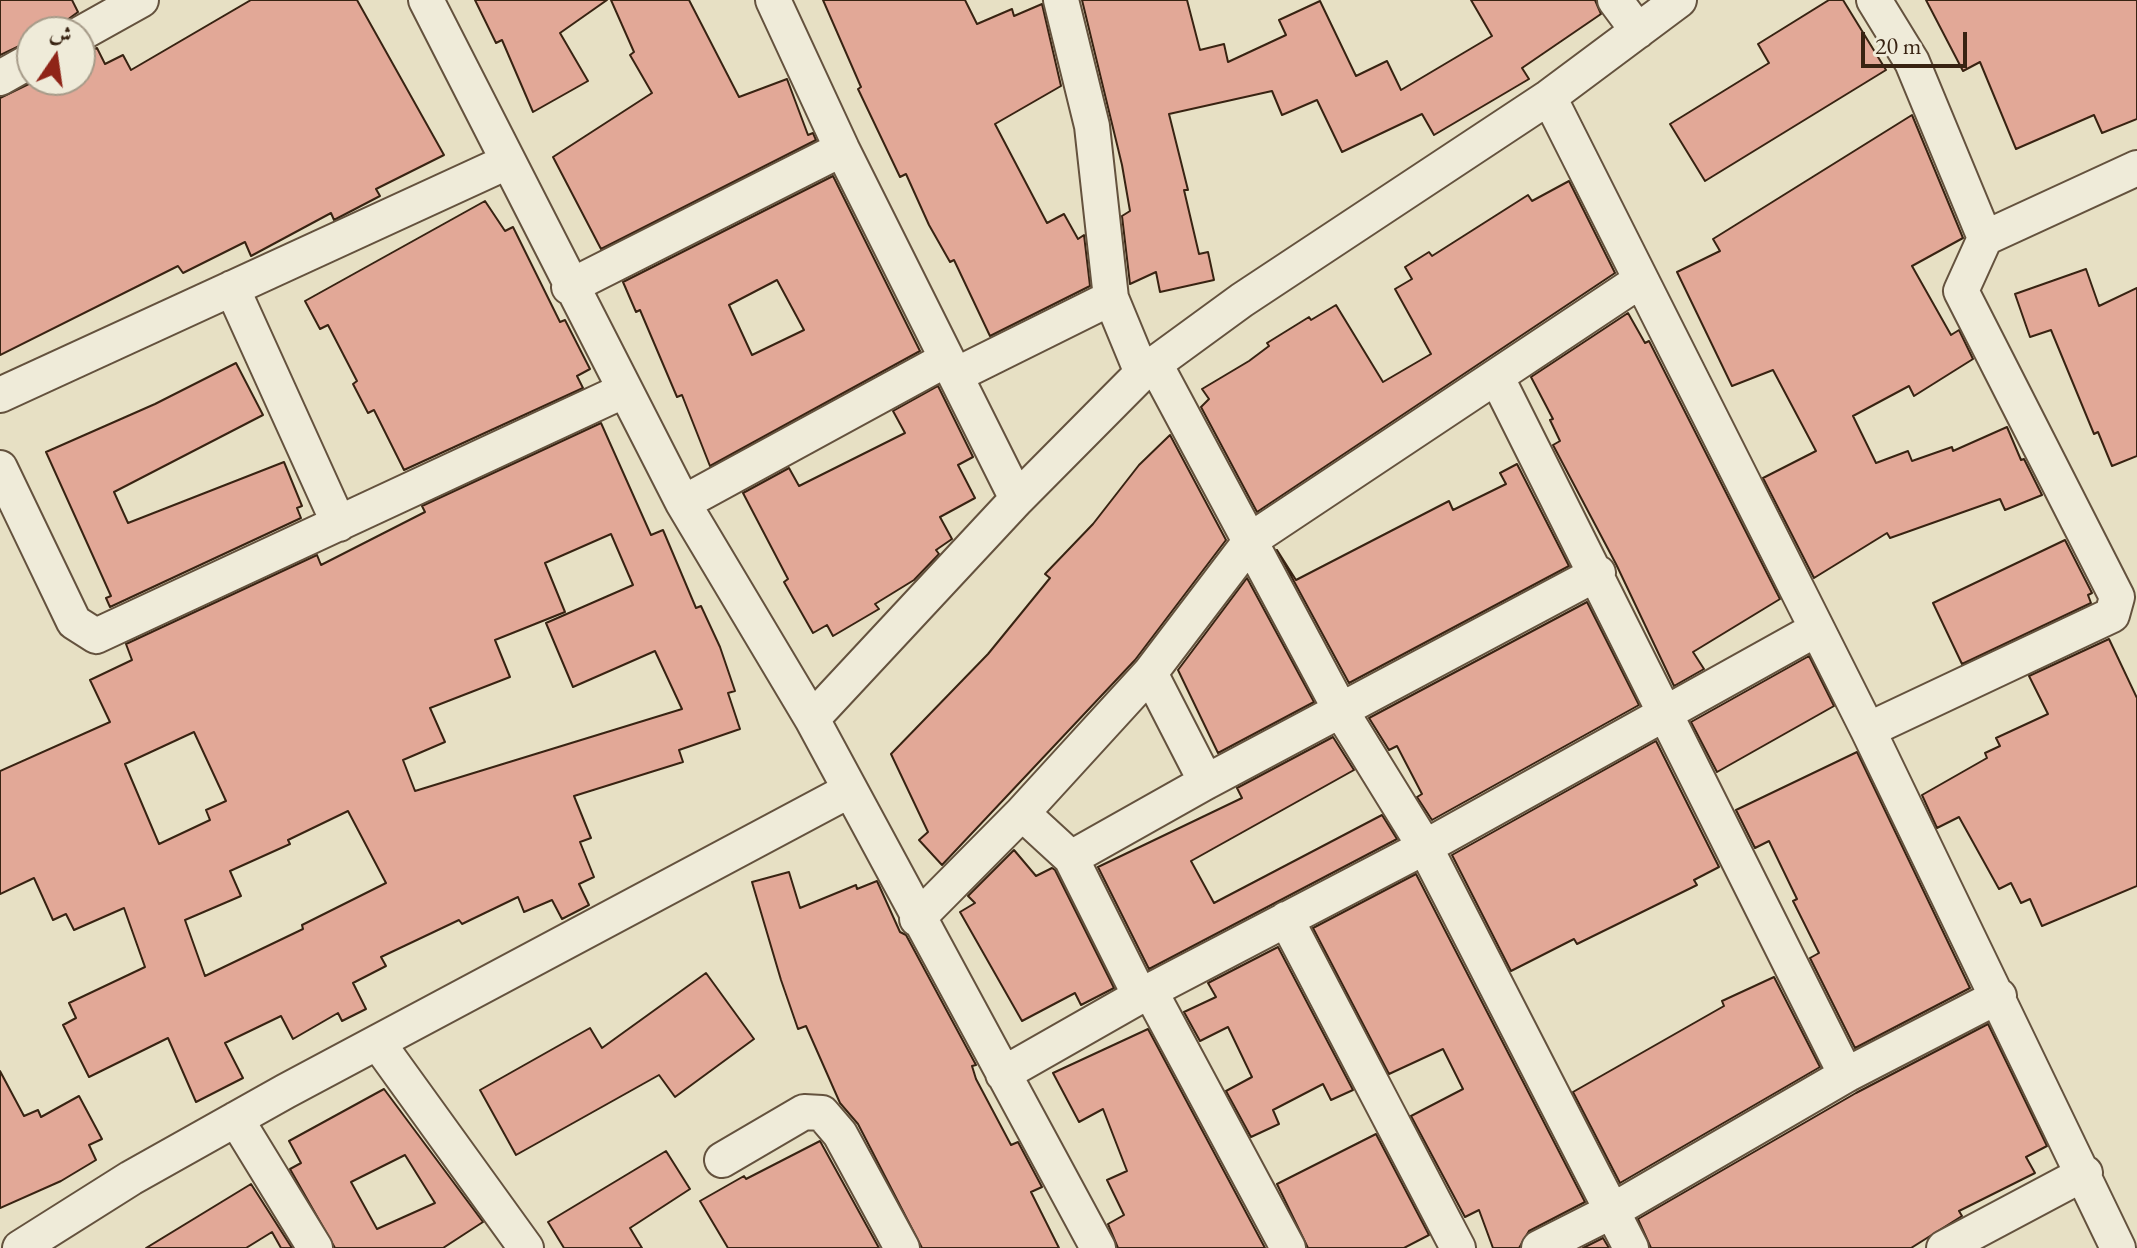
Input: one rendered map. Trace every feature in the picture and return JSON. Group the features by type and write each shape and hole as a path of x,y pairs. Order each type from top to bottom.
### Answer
{"street":[{"path":"96,25 141,0"},
{"path":"426,0 569,287 683,503 812,719 917,919 1098,1248"},
{"path":"773,0 842,149 1017,499"},
{"path":"1061,0 1092,126 1111,298 1149,368 1252,539 1341,711 1425,847 1631,1248"},
{"path":"1615,0 1638,31"},
{"path":"812,719 1017,499 1149,368 1242,300 1549,97 1679,0"},
{"path":"1874,0 1912,62 1985,238"},
{"path":"1549,97 1868,730 2085,1173 2118,1248"},
{"path":"569,287 842,149"},
{"path":"0,395 507,162"},
{"path":"1868,730 2112,615 2117,597 1961,291 1985,238 2137,168"},
{"path":"917,919 1022,813 1150,673 1252,539 1641,280"},
{"path":"232,288 339,524"},
{"path":"683,503 952,367 1111,298"},
{"path":"1497,378 1598,573 1846,1075"},
{"path":"0,468 74,622 96,636 625,390"},
{"path":"1071,858 1206,782 1598,573"},
{"path":"1003,1074 1145,993 1425,847 1815,630"},
{"path":"1150,673 1206,782"},
{"path":"20,1248 131,1178 236,1119 850,790"},
{"path":"1022,813 1071,858 1288,1248"},
{"path":"1286,919 1458,1248"},
{"path":"1539,1248 1612,1211 1846,1075 1999,996"},
{"path":"378,1043 526,1248"},
{"path":"722,1160 804,1112 822,1113 840,1134 902,1248"},
{"path":"236,1119 315,1248"},
{"path":"1944,1248 2085,1173"}],"building":[{"path":"0,0 72,0 78,12 73,16 16,16 16,48 0,55"},
{"path":"251,0 357,0 444,155 376,189 380,196 334,220 331,213 251,256 245,242 183,273 178,266 0,355 0,98 16,90 16,96 96,96 97,48 105,64 123,55 131,70"},
{"path":"475,0 607,0 560,33 588,81 533,112 502,40 496,43"},
{"path":"611,0 689,0 739,97 787,79 808,135 813,133 816,140 601,249 553,157 652,93 630,55 634,52"},
{"path":"823,0 965,0 977,24 1012,9 1014,16 1042,4 1061,86 995,124 1047,223 1064,214 1078,239 1084,235 1090,286 990,336 954,260 950,262 929,225 906,174 900,177 858,89 861,87"},
{"path":"1082,0 1187,0 1200,50 1224,44 1228,62 1286,35 1279,20 1320,1 1356,76 1387,61 1401,90 1492,36 1471,0 1595,0 1601,14 1522,68 1529,79 1434,135 1422,114 1342,152 1317,100 1282,115 1272,91 1169,114 1188,190 1184,190 1199,254 1208,252 1214,280 1160,292 1156,272 1130,284 1122,216 1130,211 1122,165"},
{"path":"1829,0 1843,0 1886,70 1705,181 1670,124 1769,63 1758,44"},
{"path":"1926,0 2137,0 2137,119 2102,133 2094,115 2016,149 1980,62 1963,71"},
{"path":"1912,115 1963,238 1912,266 1951,335 1959,330 1973,359 1914,396 1909,386 1853,416 1876,463 1908,451 1912,461 1952,447 1953,451 2007,427 2021,460 2024,459 2042,495 2005,510 2000,499 1890,538 1887,533 1814,578 1763,478 1816,451 1773,370 1732,386 1677,272 1720,251 1713,239"},
{"path":"833,176 920,351 710,466 682,395 677,397 640,310 636,312 623,282","holes":["777,280 804,330 752,355 729,305"]},
{"path":"1569,181 1615,273 1257,512 1201,407 1209,399 1202,389 1249,361 1269,346 1267,343 1309,317 1311,320 1336,305 1383,382 1431,354 1395,289 1412,279 1405,267 1429,252 1432,256 1528,195 1532,201"},
{"path":"485,201 505,231 513,227 560,322 565,320 590,369 577,376 583,388 404,470 374,410 368,413 353,384 357,381 328,325 320,329 305,301"},
{"path":"2086,269 2099,306 2137,288 2137,456 2112,466 2098,432 2094,434 2051,330 2030,337 2015,294"},
{"path":"1628,313 1645,343 1649,341 1780,599 1693,652 1704,669 1674,686 1616,564 1553,445 1560,441 1550,420 1553,419 1531,377"},
{"path":"236,363 263,415 114,492 128,523 284,462 302,506 297,508 301,518 110,607 106,598 111,596 46,452 155,404"},
{"path":"938,386 973,457 958,465 975,498 940,517 952,539 936,550 939,554 914,580 875,604 879,609 833,636 827,625 813,633 784,582 788,579 743,493 789,468 799,486 905,433 893,411"},
{"path":"601,423 651,535 663,530 696,608 701,606 720,647 735,691 728,693 740,729 679,750 683,762 574,796 591,838 580,842 594,877 579,884 589,905 562,919 552,900 524,912 518,897 462,924 459,920 381,957 386,966 353,983 366,1009 342,1021 338,1013 293,1039 281,1016 225,1043 243,1078 196,1102 168,1038 89,1077 63,1025 76,1018 69,1003 145,967 124,908 74,930 66,914 53,920 34,878 0,894 0,771 110,722 90,680 132,660 126,644 317,555 321,565 425,512 422,506","holes":["611,534 633,585 546,623 573,687 655,651 682,709 415,791 403,760 445,742 430,708 510,677 495,640 565,612 545,563","194,732 226,801 206,810 210,820 159,844 125,764","348,811 386,883 302,925 303,929 205,976 185,920 241,896 230,871 290,844 288,840"]},
{"path":"1170,435 1226,540 1135,660 942,865 919,840 928,832 891,754 988,654 1050,578 1045,574 1093,524 1139,465"},
{"path":"1517,464 1569,566 1349,683 1277,550 1296,580 1449,501 1453,510 1506,484 1500,473"},
{"path":"2065,540 2092,593 2088,595 2091,603 1962,664 1933,603"},
{"path":"1247,578 1314,702 1218,753 1178,670"},
{"path":"1587,602 1639,705 1432,820 1417,797 1422,794 1397,746 1389,750 1369,718"},
{"path":"2109,639 2137,698 2137,886 2042,926 2030,899 2021,903 2011,883 1999,889 1959,817 1937,828 1922,795 1987,758 1985,753 2000,746 1996,738 2048,714 2029,676"},
{"path":"1809,656 1834,706 1717,772 1691,722"},
{"path":"1333,737 1354,770 1191,861 1214,903 1382,815 1397,839 1149,969 1098,867 1242,798 1237,788"},
{"path":"1656,741 1719,867 1694,880 1697,885 1577,944 1574,939 1511,971 1452,855"},
{"path":"1857,752 1970,988 1855,1048 1810,958 1819,953 1793,901 1797,899 1769,841 1755,848 1736,810"},
{"path":"1014,850 1036,876 1052,868 1055,870 1114,988 1081,1005 1075,993 1022,1021 960,912 975,903 968,896"},
{"path":"789,872 800,908 856,885 857,889 877,881 900,932 906,935 976,1065 972,1066 976,1079 1011,1145 1018,1142 1042,1187 1031,1192 1059,1248 922,1248 858,1124 840,1103 806,1026 798,1029 752,882"},
{"path":"1416,874 1585,1202 1529,1231 1519,1248 1493,1248 1479,1210 1465,1217 1411,1116 1463,1089 1443,1049 1389,1074 1313,928"},
{"path":"1278,947 1353,1090 1331,1100 1323,1084 1273,1110 1279,1124 1251,1137 1226,1091 1252,1077 1228,1027 1200,1041 1184,1012 1216,997 1208,983"},
{"path":"706,973 754,1039 675,1097 659,1075 516,1155 480,1090 590,1028 602,1048"},
{"path":"1774,977 1820,1067 1620,1183 1573,1092 1724,1006 1722,1001"},
{"path":"1988,1024 2047,1146 2026,1157 2035,1173 1959,1211 1962,1216 1911,1248 1651,1248 1638,1219 1856,1093"},
{"path":"1148,1029 1265,1248 1118,1248 1108,1224 1124,1215 1107,1180 1127,1171 1103,1109 1079,1122 1053,1073"},
{"path":"0,1071 24,1116 38,1110 41,1117 79,1096 102,1139 89,1145 96,1160 61,1181 0,1208"},
{"path":"384,1089 483,1222 443,1248 335,1248 290,1169 301,1163 289,1141","holes":["405,1155 435,1203 377,1229 351,1182"]},
{"path":"1376,1134 1429,1235 1404,1248 1308,1248 1277,1184"},
{"path":"820,1141 879,1248 728,1248 700,1201 744,1176 746,1179"},
{"path":"666,1151 690,1189 630,1228 642,1248 564,1248 548,1222"},
{"path":"251,1184 292,1248 281,1248 272,1232 246,1248 146,1248"},
{"path":"1603,1238 1609,1248 1583,1248"}]}
